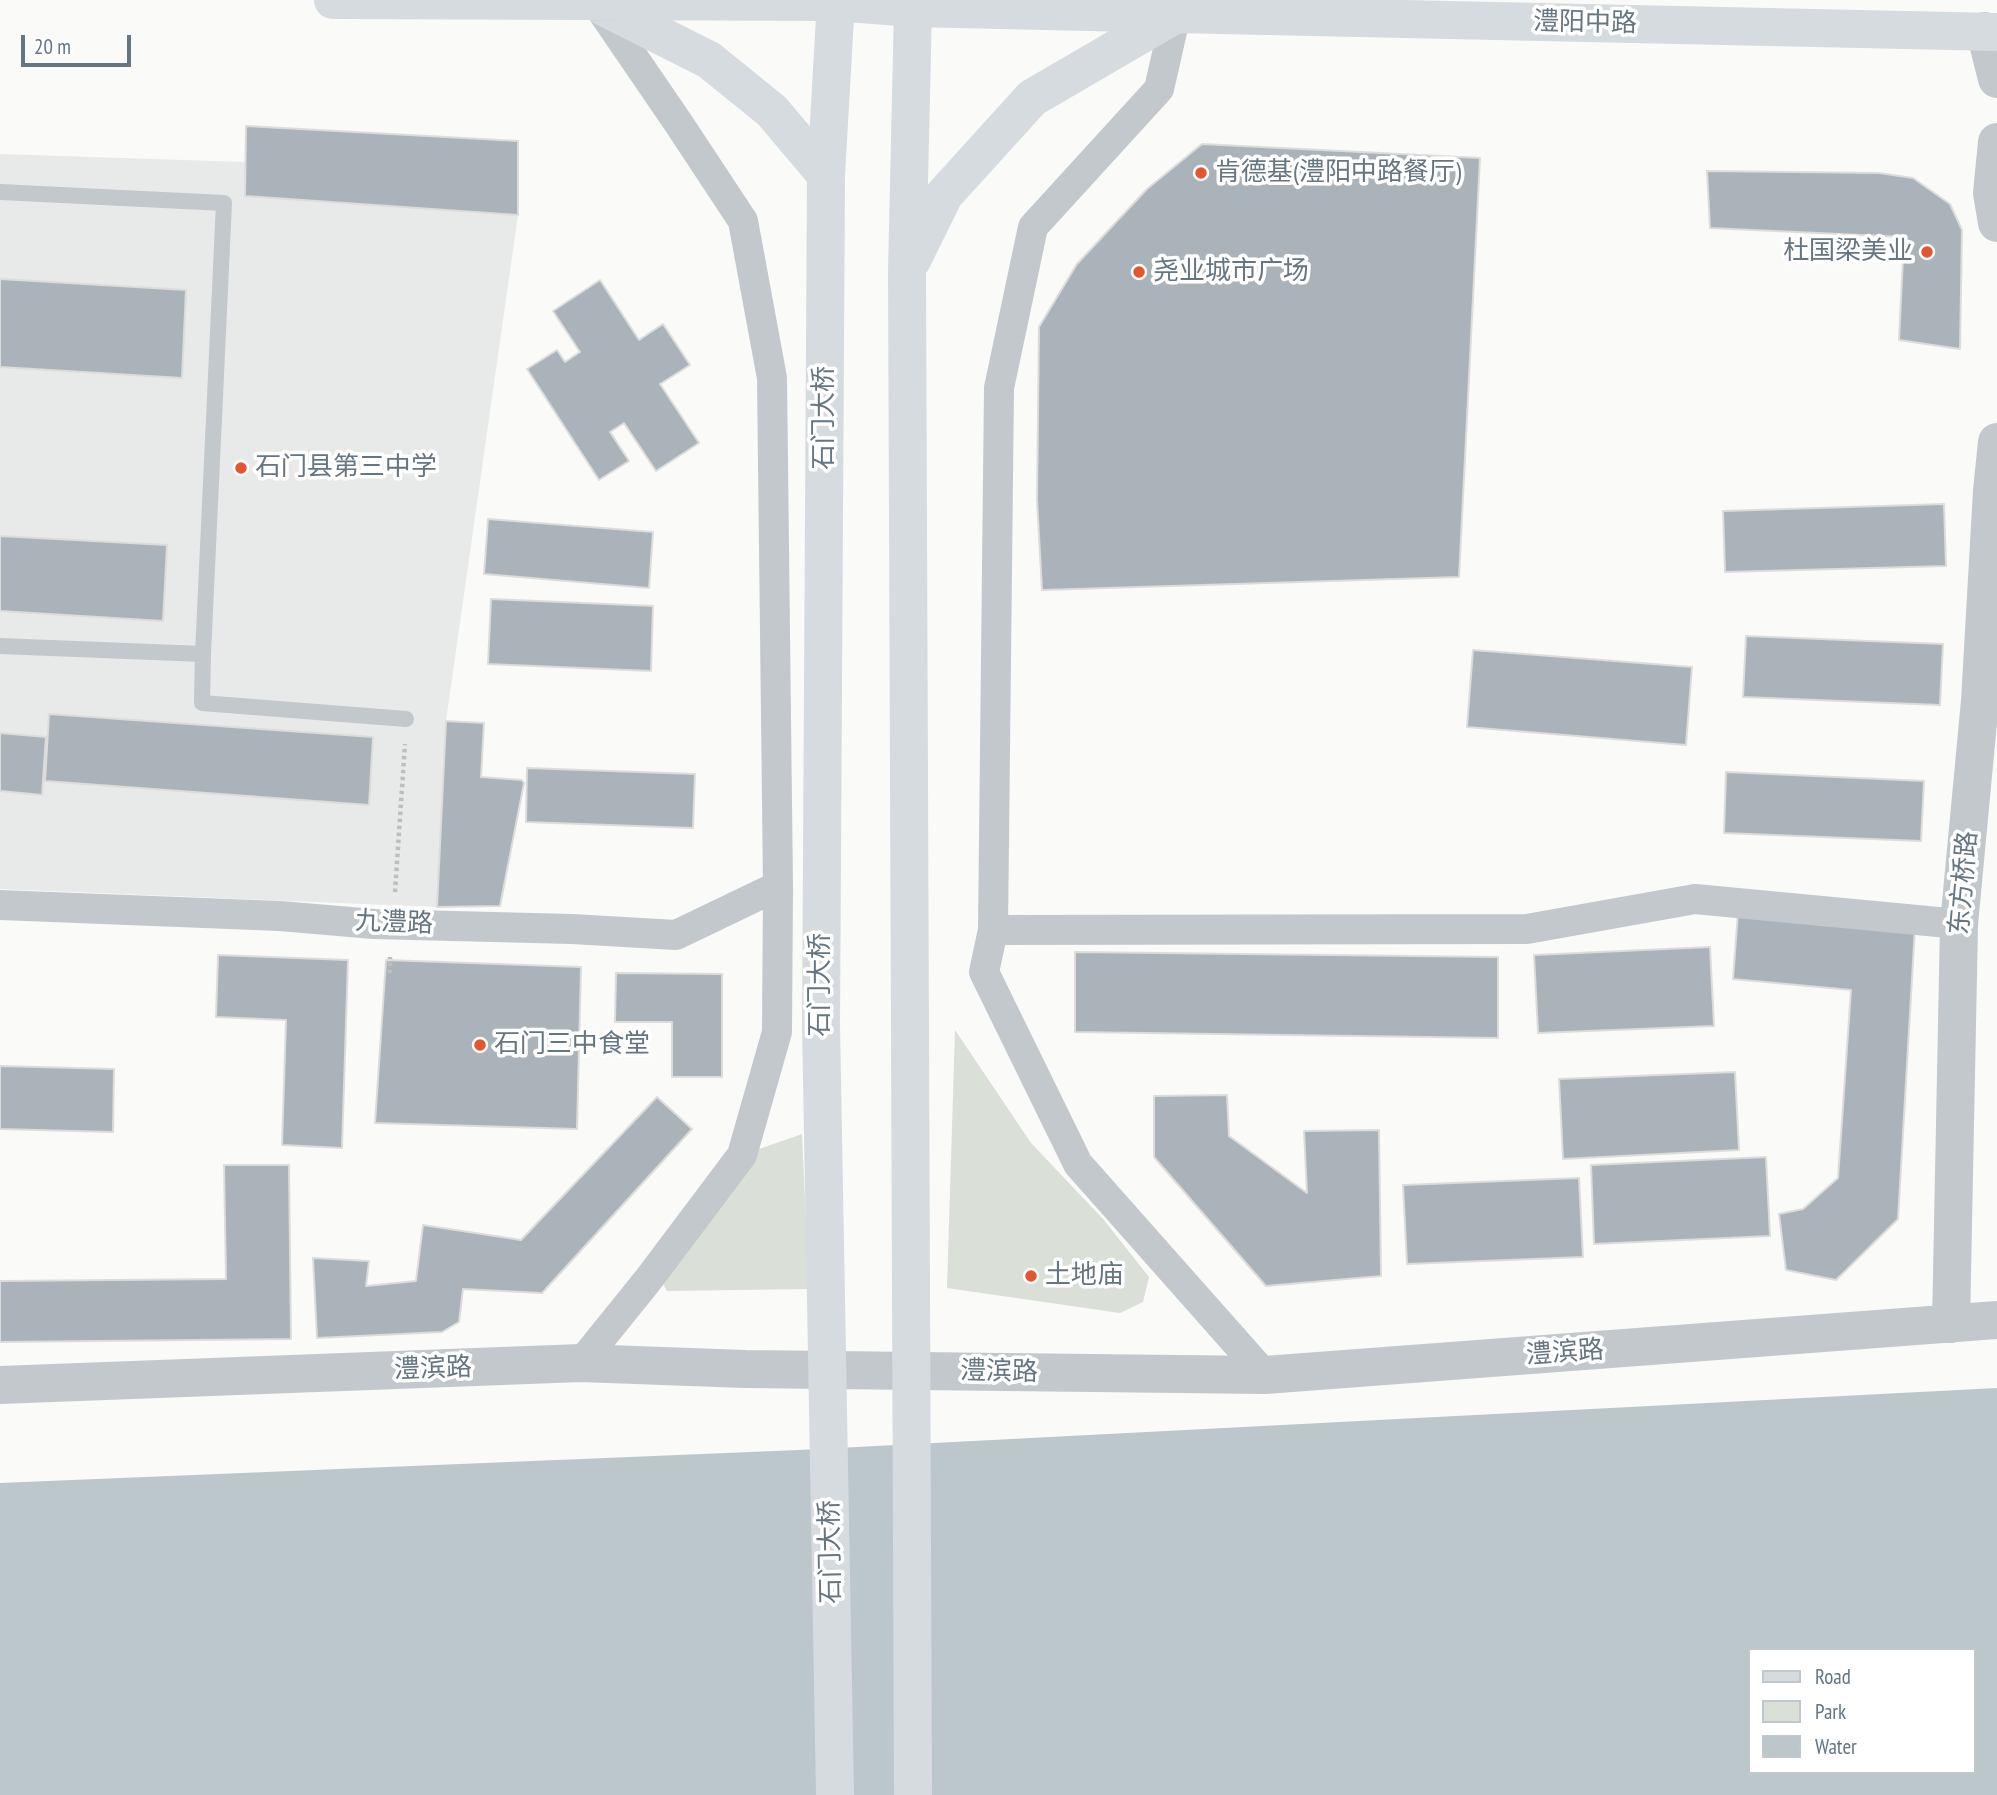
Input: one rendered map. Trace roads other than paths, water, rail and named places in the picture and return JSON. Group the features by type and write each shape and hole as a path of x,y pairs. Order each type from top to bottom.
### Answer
{"main road":[{"name":"澧阳中路","path":"333,0 836,1 1176,14 1991,32"},
{"name":"石门大桥","path":"835,1795 821,1024 826,174 836,1"},
{"path":"596,2 709,60 772,111 826,174"},
{"path":"913,1795 907,271 914,4"},
{"path":"907,271 944,195 1032,98 1176,14"}],"street":[{"path":"581,1363 679,1240 742,1155 777,1032 778,886 772,378 743,221 596,2"},
{"path":"1176,14 1159,89 1033,227 999,388 993,930 984,972 1078,1164 1265,1375"},
{"path":"1991,32 1997,79"},
{"path":"1997,142 1992,193 1997,223"},
{"name":"东方桥路","path":"1951,1324 1959,924 1980,701 1997,442"},
{"name":"九澧路","path":"0,905 280,916 374,924 572,929 676,935 778,886"},
{"path":"993,930 1527,929 1695,899 1959,924"},
{"name":"澧滨路","path":"0,1385 581,1363 745,1369 1265,1375 1997,1320"}],"lane":[{"path":"0,192 224,203 202,703 406,719"},
{"path":"0,646 203,653"}],"water":[{"path":"1997,1388 1997,1795 0,1795 0,1483 799,1450"}],"place":[{"name":"肯德基(澧阳中路餐厅)","path":"1201,173"},
{"name":"杜国梁美业","path":"1927,252"},
{"name":"尧业城市广场","path":"1139,272"},
{"name":"石门县第三中学","path":"241,468"},
{"name":"石门三中食堂","path":"480,1045"},
{"name":"土地庙","path":"1031,1276"}]}
